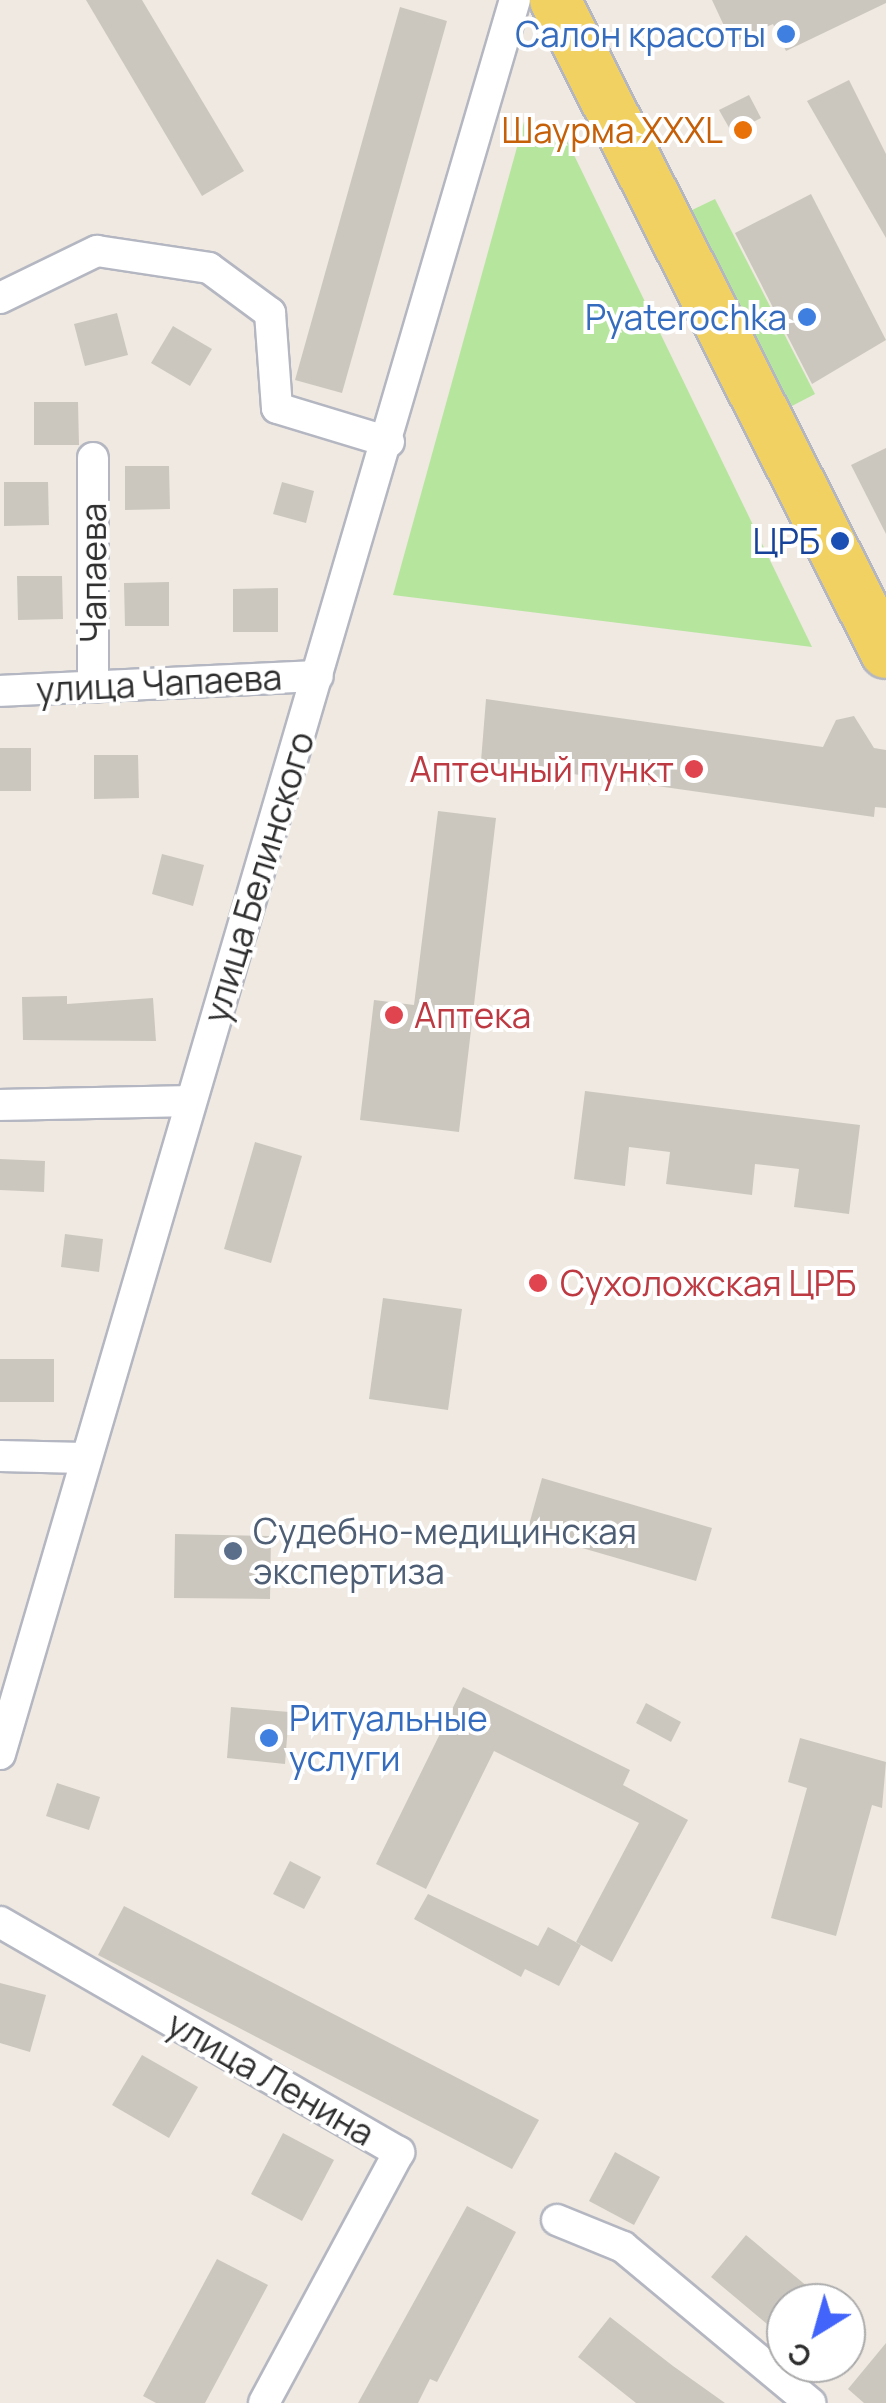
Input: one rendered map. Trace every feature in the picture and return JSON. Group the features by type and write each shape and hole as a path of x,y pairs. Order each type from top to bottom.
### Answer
{"main road":[{"path":"555,0 883,640"}],"street":[{"name":"улица Белинского","path":"0,1754 190,1100 389,442 515,0"},
{"path":"0,298 97,251 209,268 270,314 277,408 389,442"},
{"name":"Чапаева","path":"92,687 94,458"},
{"name":"улица Чапаева","path":"0,691 318,676"},
{"path":"0,1104 190,1100"},
{"path":"0,1456 84,1458"},
{"name":"улица Ленина","path":"0,1922 399,2152 264,2403"},
{"path":"557,2220 622,2247 810,2403"}],"green space":[{"path":"524,122 558,122 812,647 393,595"},
{"path":"715,199 815,394 790,407 690,211"}],"building":[{"path":"86,0 142,0 244,171 202,196"},
{"path":"712,0 886,3 786,51 773,24 732,43"},
{"path":"400,7 447,21 342,393 295,380"},
{"path":"849,80 886,154 886,238 807,101"},
{"path":"749,95 761,118 732,133 719,110"},
{"path":"811,194 886,340 812,384 735,233"},
{"path":"117,313 128,355 85,366 74,324"},
{"path":"173,326 212,349 190,386 151,363"},
{"path":"34,402 78,402 79,445 34,445"},
{"path":"886,448 886,534 851,465"},
{"path":"125,466 169,466 170,509 125,510"},
{"path":"4,482 48,482 49,525 4,526"},
{"path":"282,482 314,491 306,523 273,514"},
{"path":"17,576 62,576 63,619 18,620"},
{"path":"169,582 169,626 125,626 124,583"},
{"path":"278,588 278,632 233,632 233,589"},
{"path":"486,699 823,747 836,720 854,716 874,748 886,750 886,808 875,807 874,817 481,761"},
{"path":"0,748 31,748 31,791 0,791"},
{"path":"94,755 138,755 139,798 94,799"},
{"path":"438,811 496,818 459,1132 360,1120 374,1000 414,1005"},
{"path":"162,854 204,865 193,906 152,894"},
{"path":"67,996 67,1004 153,998 156,1041 23,1040 22,997"},
{"path":"585,1091 860,1125 849,1214 794,1207 799,1169 755,1164 752,1195 666,1184 670,1152 629,1147 625,1186 574,1179"},
{"path":"255,1142 302,1156 271,1263 224,1249"},
{"path":"0,1159 45,1161 44,1192 0,1190"},
{"path":"65,1234 103,1239 99,1272 61,1267"},
{"path":"383,1298 462,1309 448,1410 369,1399"},
{"path":"0,1359 54,1359 54,1402 0,1402"},
{"path":"542,1478 712,1528 696,1581 527,1532"},
{"path":"175,1534 271,1536 270,1599 174,1598"},
{"path":"463,1687 630,1770 623,1785 688,1820 612,1962 576,1942 639,1823 494,1751 426,1889 376,1864"},
{"path":"646,1703 681,1722 671,1742 636,1723"},
{"path":"231,1707 289,1712 285,1764 227,1758"},
{"path":"800,1738 886,1762 882,1808 872,1805 836,1936 771,1918 807,1788 788,1782"},
{"path":"57,1783 100,1797 89,1830 46,1816"},
{"path":"290,1861 321,1877 304,1909 273,1894"},
{"path":"428,1894 538,1946 548,1927 581,1945 559,1986 525,1969 521,1977 414,1919"},
{"path":"124,1906 539,2120 512,2169 98,1955"},
{"path":"0,1983 46,1995 30,2052 0,2043"},
{"path":"142,2055 198,2087 169,2138 112,2105"},
{"path":"283,2133 334,2160 302,2221 251,2194"},
{"path":"615,2152 660,2177 634,2225 589,2201"},
{"path":"467,2206 516,2232 437,2382 430,2379 418,2403 358,2403"},
{"path":"746,2235 803,2283 766,2283 766,2323 711,2277"},
{"path":"217,2259 268,2285 205,2403 156,2403 143,2396"},
{"path":"610,2317 725,2403 636,2403 578,2357"},
{"path":"886,2343 886,2403 864,2403 848,2389 853,2383 866,2383 866,2367"}],"place":[{"name":"Салон красоты","path":"786,34"},
{"name":"Шаурма XXXL","path":"743,130"},
{"name":"Pyaterochka","path":"807,317"},
{"name":"ЦРБ","path":"840,541"},
{"name":"Аптечный пункт","path":"694,769"},
{"name":"Аптека","path":"394,1015"},
{"name":"Сухоложская ЦРБ","path":"538,1283"},
{"name":"Судебно-медицинская экспертиза","path":"233,1551"},
{"name":"Ритуальные услуги","path":"269,1738"}]}
